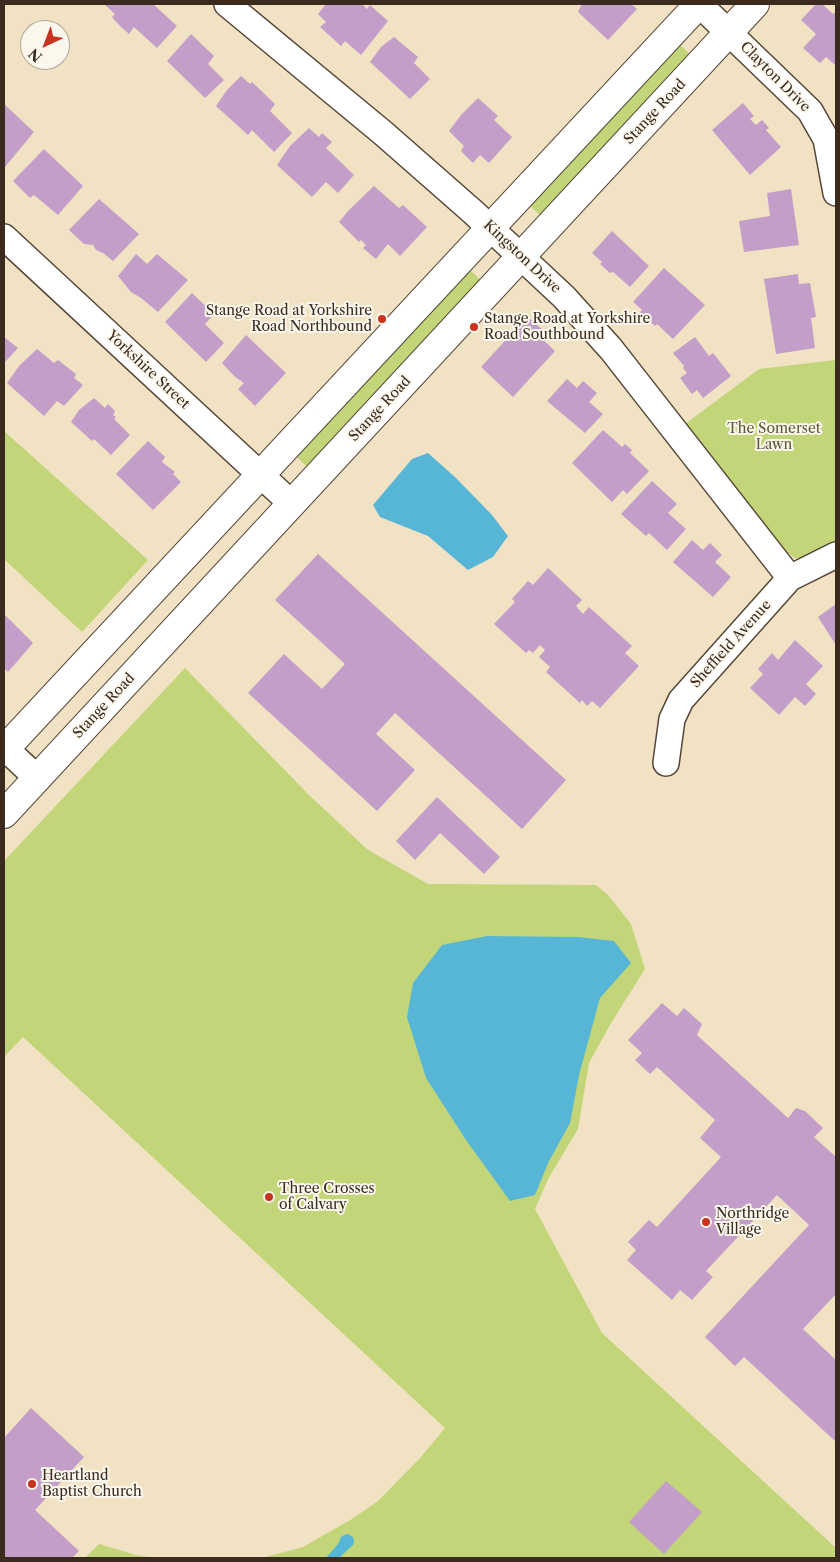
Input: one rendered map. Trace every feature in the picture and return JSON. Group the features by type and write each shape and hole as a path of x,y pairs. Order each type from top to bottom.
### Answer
{"main road":[{"path":"4,749 262,475 699,4"},
{"name":"Stange Road","path":"4,814 755,4"}],"street":[{"name":"Kingston Drive","path":"227,4 382,133 490,228 564,297 588,322 790,578"},
{"name":"Clayton Drive","path":"699,4 810,111 826,139 836,193"},
{"name":"Yorkshire Street","path":"4,237 292,504"},
{"name":"Sheffield Avenue","path":"666,763 672,719 681,700 790,578 836,555"},
{"path":"4,749 37,778"}],"green space":[{"path":"680,45 691,55 541,216 530,206"},
{"path":"470,270 481,280 307,467 297,457"},
{"name":"The Somerset Lawn","path":"836,360 836,544 805,559 795,558 783,549 685,424 759,369"},
{"path":"4,431 148,560 82,632 4,559"},
{"path":"185,668 310,796 368,850 428,884 596,885 608,895 631,924 645,969 611,1023 589,1063 578,1129 548,1179 535,1209 602,1333 836,1548 836,1558 262,1558 303,1547 352,1519 378,1501 420,1458 445,1428 23,1037 4,1057 4,861"},
{"path":"99,1544 136,1555 155,1558 85,1558"}],"water":[{"path":"428,453 456,478 492,515 508,536 493,557 468,570 428,536 380,517 373,505 412,459"},
{"path":"487,936 578,937 614,941 631,963 600,998 579,1075 570,1123 548,1163 535,1195 510,1201 466,1140 426,1078 407,1017 413,983 442,945"},
{"path":"348,1534 353,1537 353,1545 339,1558 326,1558 338,1544 341,1537"}],"building":[{"path":"106,4 153,4 177,26 157,48 134,27 129,34 112,17 115,14"},
{"path":"326,4 362,4 367,9 370,5 388,21 361,55 345,41 341,46 320,27 326,22 318,14"},
{"path":"582,4 631,4 637,9 608,40 578,12"},
{"path":"816,4 822,4 833,14 836,11 835,65 826,57 820,63 803,48 816,34 801,20"},
{"path":"191,34 214,56 208,64 224,80 205,98 167,61"},
{"path":"394,37 418,57 414,63 430,79 410,99 370,62 381,47"},
{"path":"241,76 250,84 252,82 275,104 270,111 292,133 274,152 252,130 248,135 216,106 227,90"},
{"path":"478,98 498,116 494,120 512,137 489,163 480,155 473,163 461,151 464,146 449,131 461,115"},
{"path":"743,103 754,116 750,119 756,125 762,120 769,128 766,130 781,147 750,175 712,130"},
{"path":"4,104 34,132 5,167 4,166"},
{"path":"309,128 319,137 322,133 332,142 326,148 354,175 338,193 326,182 312,197 277,165 290,146"},
{"path":"44,149 83,186 58,215 34,195 30,198 13,181"},
{"path":"374,186 399,208 403,205 427,227 400,256 388,244 376,259 363,248 366,245 361,240 359,242 339,222"},
{"path":"791,189 799,245 744,252 739,221 770,216 767,193"},
{"path":"99,199 139,234 113,261 96,250 93,245 84,244 69,230"},
{"path":"612,231 649,266 630,287 613,272 610,273 592,253"},
{"path":"136,254 147,264 157,254 188,280 158,312 131,292 118,276"},
{"path":"664,268 705,305 673,339 657,324 655,326 640,312 642,310 633,302"},
{"path":"798,274 799,284 810,283 816,317 811,318 815,348 776,354 764,279"},
{"path":"192,293 214,314 205,324 224,343 206,362 165,322"},
{"path":"529,318 543,330 538,335 555,351 513,397 481,367 524,320 526,321"},
{"path":"246,335 286,373 255,406 238,389 244,383 234,376 222,363"},
{"path":"4,337 18,348 4,363"},
{"path":"695,337 709,356 713,353 731,376 703,398 697,390 692,394 680,378 687,373 683,368 684,366 673,353"},
{"path":"37,349 54,363 58,360 76,374 74,378 83,385 64,406 57,401 44,416 7,383 19,366"},
{"path":"567,379 577,388 583,381 597,393 589,402 603,414 585,433 547,401"},
{"path":"94,398 105,408 108,404 115,411 113,415 116,417 114,419 130,435 111,455 94,439 92,441 71,422 79,410"},
{"path":"603,430 622,447 625,444 632,450 630,453 649,471 627,494 623,490 612,502 572,463"},
{"path":"148,441 165,457 162,462 175,472 173,474 181,482 153,510 116,474"},
{"path":"652,481 677,504 668,513 686,529 667,550 649,533 646,536 621,514"},
{"path":"692,540 703,550 710,543 722,555 715,562 731,577 713,597 673,562"},
{"path":"318,554 566,780 522,829 395,713 376,734 415,770 377,811 248,693 284,654 322,689 345,664 275,600"},
{"path":"548,568 582,600 576,606 583,614 589,607 632,646 625,653 639,666 600,708 592,701 587,706 582,700 580,703 546,672 550,667 539,657 545,650 540,645 533,653 529,650 526,653 494,624 515,602 512,599 528,581 533,585"},
{"path":"836,604 836,645 818,617"},
{"path":"4,614 33,643 8,672 4,668"},
{"path":"795,640 823,666 806,684 816,694 805,706 795,697 779,715 750,688 763,674 758,669 772,653 778,660"},
{"path":"437,797 500,857 484,874 440,833 415,860 396,841"},
{"name":"Northridge Village","path":"662,1003 677,1016 684,1008 702,1024 697,1035 788,1118 796,1108 805,1111 823,1128 814,1137 836,1157 836,1294 803,1329 836,1360 836,1442 744,1357 735,1366 705,1337 809,1225 777,1195 706,1271 713,1277 692,1300 680,1290 672,1300 627,1260 636,1250 628,1242 649,1220 657,1227 721,1157 700,1138 715,1120 657,1067 650,1074 635,1060 642,1053 628,1040"},
{"name":"Heartland Baptist Church","path":"31,1408 84,1457 35,1510 79,1551 72,1558 4,1558 4,1438"},
{"path":"666,1481 702,1512 664,1554 629,1522"}],"place":[{"name":"Stange Road at Yorkshire Road Northbound","path":"382,319"},
{"name":"Stange Road at Yorkshire Road Southbound","path":"474,327"},
{"name":"Three Crosses of Calvary","path":"269,1197"},
{"name":"Northridge Village","path":"706,1222"},
{"name":"Heartland Baptist Church","path":"32,1484"}]}
